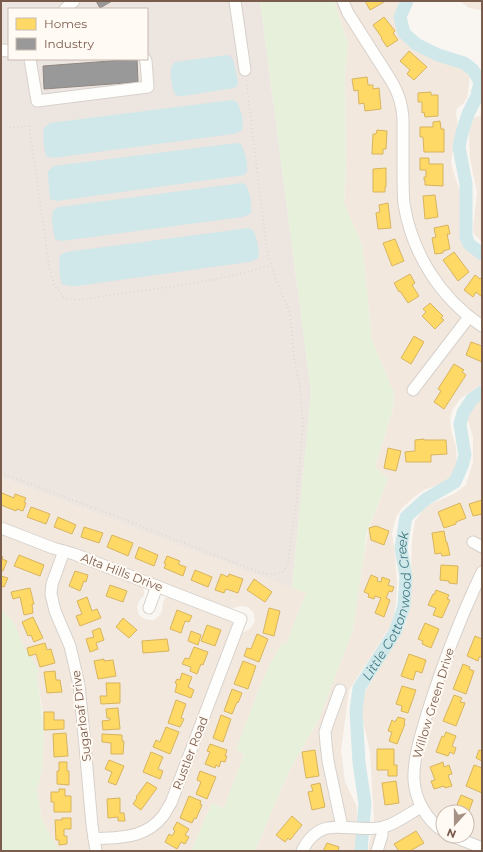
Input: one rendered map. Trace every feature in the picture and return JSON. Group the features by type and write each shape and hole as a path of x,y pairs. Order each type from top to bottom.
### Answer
{"street":[{"path":"66,8 74,1"},
{"path":"235,1 245,70"},
{"path":"343,1 348,13 392,82 402,105 404,202 414,241 421,258 440,288 453,302 482,326"},
{"path":"30,60 37,101 148,87 146,60"},
{"path":"413,390 470,317"},
{"name":"Alta Hills Drive","path":"1,528 53,548 74,554 242,619"},
{"name":"Sugarloaf Drive","path":"64,551 52,584 51,594 55,611 70,646 80,685 92,825 96,851"},
{"name":"Willow Green Drive","path":"435,824 421,807 418,798 414,781 416,755 444,661 482,572"},
{"path":"149,608 157,586"},
{"name":"Rustler Road","path":"94,839 131,836 143,832 164,816 171,803 242,619"},
{"path":"340,690 325,732 328,761 342,827"},
{"path":"302,851 311,837 326,828 334,826 353,829 379,828 389,825 421,807"},
{"path":"377,851 382,835 379,828"}],"path":[{"path":"1,473 266,574 283,572 288,564 297,496 303,426 300,388 294,357 290,313 275,277 267,251 245,70"},
{"path":"1,128 29,126 49,265 54,286 64,298 80,300 190,284 250,272 271,265"}],"shaded area":[{"path":"1,1 260,1 311,392 292,588 1,477"},
{"path":"334,1 403,1 398,12 397,21 400,30 408,41 425,52 466,71 470,76 467,98 463,104 457,108 456,113 458,126 451,160 460,192 461,242 467,250 482,262 482,384 460,399 453,409 450,418 451,430 456,447 457,466 454,474 445,482 424,490 414,497 402,508 396,517 392,533 397,584 396,604 391,625 349,690 341,751 345,782 357,807 356,849 355,851 255,851 289,771 319,719 353,630 369,528 388,479 375,467 393,409 394,393 372,340 362,244 344,204 346,166 345,73 348,44"},
{"path":"460,1 482,1 482,9 469,8"},
{"path":"482,114 482,242 474,234 473,228 477,192 470,159 469,135 473,118"},
{"path":"482,398 482,851 368,851 374,820 370,752 362,716 361,703 366,690 397,641 405,625 410,605 412,540 415,521 426,506 454,494 466,485 473,462 473,437 467,417 469,411 475,403"},
{"path":"1,477 306,593 286,645 282,643 268,668 257,694 237,750 244,754 224,808 212,803 191,851 100,851 100,847 105,842 152,832 239,635 251,628 255,621 254,613 248,607 240,606 226,608 1,521"},
{"path":"1,535 55,556 56,561 47,585 68,654 75,688 91,851 56,851 57,849 42,820 37,790 42,771 43,715 37,676 39,671 25,651 14,623 1,609"},
{"path":"69,559 75,559 140,585 144,590 144,595 139,601 137,607 139,615 143,618 154,620 159,616 162,611 163,602 165,598 168,597 230,620 233,624 163,809 148,825 130,831 104,833 99,831 96,826 86,702 57,600 57,585 66,562"}],"green space":[{"path":"260,1 334,1 348,44 345,73 346,166 344,204 362,244 372,340 394,393 393,408 375,467 388,479 367,532 353,630 319,719 289,771 255,851 191,851 212,803 224,808 244,754 236,750 257,694 268,668 282,643 286,645 306,593 292,588 311,392"},
{"path":"1,609 14,623 25,650 27,649 39,671 37,676 44,731 42,771 37,790 42,820 58,849 56,851 1,851"}],"water":[{"path":"227,55 233,59 238,81 237,86 234,88 183,96 175,93 173,90 171,68 175,62"},
{"path":"473,70 482,76 482,99 471,92 474,80"},
{"path":"233,100 237,102 242,115 243,123 242,130 233,134 53,158 46,156 43,130 50,123"},
{"path":"237,143 241,144 246,158 247,172 244,175 57,201 50,199 48,171 54,166"},
{"path":"242,183 246,185 249,191 251,213 242,217 62,241 55,239 52,225 52,213 59,207"},
{"path":"249,228 253,230 259,251 258,258 249,262 76,286 69,286 62,284 61,282 59,258 66,252"}],"building: Homes":[{"path":"365,1 383,1 384,2 370,10"},
{"path":"384,17 395,31 393,33 398,40 387,47 373,25"},
{"path":"409,51 427,67 414,80 407,74 410,70 400,61"},
{"path":"367,77 368,85 373,85 373,89 379,88 381,109 365,111 364,103 359,104 358,90 354,91 352,79"},
{"path":"431,92 431,95 438,95 438,116 425,117 424,112 422,113 422,102 418,102 418,93"},
{"path":"440,121 441,129 444,129 444,152 424,152 423,137 420,137 420,127 433,127 433,122"},
{"path":"377,130 387,131 386,149 383,149 383,154 372,154 373,134 376,134"},
{"path":"420,158 429,158 429,164 443,164 443,186 425,185 424,177 426,177 426,170 420,170"},
{"path":"386,168 385,192 373,192 373,169"},
{"path":"435,195 438,217 425,219 423,196"},
{"path":"388,203 391,228 378,229 376,213 380,212 379,205"},
{"path":"448,225 450,234 447,234 450,249 443,251 443,253 435,254 432,238 436,237 434,228"},
{"path":"395,239 404,261 392,266 383,243"},
{"path":"454,252 469,272 458,281 443,260"},
{"path":"410,274 415,283 412,285 419,296 408,303 394,283"},
{"path":"475,275 480,279 482,277 482,297 476,292 473,297 464,290"},
{"path":"430,303 443,316 441,318 444,320 435,329 422,316 426,312 423,309"},
{"path":"414,336 424,342 411,364 401,358"},
{"path":"471,342 482,346 482,362 466,355"},
{"path":"454,364 464,370 462,372 466,375 444,409 434,402 441,391 438,389"},
{"path":"415,440 446,440 447,454 431,455 431,462 406,462 405,452 415,451"},
{"path":"388,448 401,451 396,471 384,468"},
{"path":"2,493 14,498 15,494 26,498 23,511 17,509 16,511 1,505"},
{"path":"482,500 482,514 473,516 469,504"},
{"path":"460,503 466,518 456,522 456,524 444,528 438,512"},
{"path":"31,507 50,514 46,524 27,517"},
{"path":"58,517 76,525 72,534 54,527"},
{"path":"376,526 389,531 384,545 371,540 369,528"},
{"path":"84,527 103,533 99,543 81,537"},
{"path":"444,531 450,555 442,556 441,553 435,554 432,533"},
{"path":"112,535 133,543 128,556 107,547"},
{"path":"139,547 158,555 154,566 135,558"},
{"path":"19,555 44,565 40,576 14,566"},
{"path":"1,556 3,557 2,559 7,561 3,571 1,571"},
{"path":"167,556 180,561 178,564 186,567 183,576 164,568 166,564 164,563"},
{"path":"441,565 458,566 457,584 440,580"},
{"path":"195,570 212,577 208,587 191,580"},
{"path":"75,571 88,575 86,582 84,581 80,591 69,586"},
{"path":"221,574 228,577 229,574 243,579 238,593 226,589 224,593 215,590"},
{"path":"371,575 378,578 377,581 381,582 382,577 390,580 388,585 394,587 392,592 389,591 386,598 390,600 384,617 375,613 381,598 375,596 374,599 368,597 369,594 364,592"},
{"path":"1,576 8,578 4,587 1,586"},
{"path":"254,579 272,592 265,602 247,590"},
{"path":"110,585 127,591 123,602 106,596"},
{"path":"30,588 34,604 32,604 33,613 24,615 20,597 13,599 11,592"},
{"path":"436,590 449,595 447,599 450,600 442,618 433,615 436,608 428,605"},
{"path":"87,597 92,611 97,609 101,618 80,626 76,616 82,614 77,601"},
{"path":"269,608 280,611 274,636 263,633"},
{"path":"177,610 192,616 189,622 185,621 181,633 170,629"},
{"path":"33,617 43,638 34,642 31,635 28,636 22,622"},
{"path":"123,618 137,630 129,638 116,627"},
{"path":"425,623 439,629 431,648 422,644 423,641 418,639"},
{"path":"207,625 221,630 215,646 201,641"},
{"path":"100,628 104,640 96,643 98,649 90,652 86,639 94,637 92,631"},
{"path":"191,631 201,635 198,645 188,641"},
{"path":"257,634 268,639 259,662 244,656 247,648 251,649"},
{"path":"475,636 482,639 482,657 479,657 478,661 467,656"},
{"path":"167,639 169,651 143,653 142,641"},
{"path":"45,643 47,650 51,649 55,663 40,667 36,654 29,656 27,648"},
{"path":"194,647 208,652 203,665 201,664 197,674 190,671 191,667 182,664 185,658 189,659"},
{"path":"409,654 426,660 422,673 416,671 413,680 401,676"},
{"path":"104,659 104,661 113,660 116,676 98,679 94,661"},
{"path":"243,661 256,666 248,689 234,684"},
{"path":"463,664 470,667 469,669 474,671 466,694 453,689"},
{"path":"55,671 56,680 60,680 62,692 47,693 44,672"},
{"path":"182,673 192,677 188,687 194,690 191,698 175,692 177,684 175,683 177,679 180,680"},
{"path":"106,683 120,683 120,703 101,704 100,696 107,696"},
{"path":"402,686 416,690 408,713 401,711 402,706 396,704"},
{"path":"232,689 242,693 232,714 224,711"},
{"path":"454,695 462,698 460,702 465,703 456,726 443,721"},
{"path":"176,700 186,704 181,718 184,719 180,727 168,723"},
{"path":"118,708 120,729 103,730 102,721 110,720 110,718 107,718 106,709"},
{"path":"44,712 54,712 54,720 64,720 64,729 44,730"},
{"path":"221,715 231,719 223,742 213,738"},
{"path":"398,717 405,719 405,724 397,744 389,741 392,732 388,731 392,720 395,722"},
{"path":"166,727 179,732 170,754 153,747 156,740 160,742"},
{"path":"446,732 456,736 452,746 456,748 454,754 450,752 448,756 436,752 442,736 444,737"},
{"path":"66,733 68,756 54,757 53,734"},
{"path":"102,734 122,735 122,741 124,741 123,754 111,754 111,743 102,742"},
{"path":"210,744 227,750 225,762 221,761 219,767 216,765 215,768 205,764 210,752 207,751"},
{"path":"377,749 394,749 394,765 397,765 397,776 388,776 388,770 377,770"},
{"path":"315,750 319,776 306,778 302,752"},
{"path":"479,750 482,751 482,761 476,758"},
{"path":"151,752 163,757 158,769 163,771 160,779 143,772"},
{"path":"109,760 124,766 116,785 108,782 112,772 105,769"},
{"path":"59,762 67,762 67,771 69,771 69,785 57,784"},
{"path":"443,762 444,767 449,765 452,774 448,775 452,786 445,788 444,786 434,789 431,781 435,780 430,767"},
{"path":"474,765 482,768 482,793 466,786"},
{"path":"200,771 216,777 207,799 196,794 201,782 197,780"},
{"path":"396,781 399,803 385,805 382,783"},
{"path":"147,782 157,788 141,810 133,804 137,798 136,797"},
{"path":"320,783 325,807 312,810 308,792 313,791 311,785"},
{"path":"59,789 65,789 65,796 71,796 71,812 54,812 54,802 51,802 51,792 59,792"},
{"path":"461,795 473,800 472,804 457,804"},
{"path":"189,796 201,801 200,804 202,805 196,819 194,818 192,823 180,818"},
{"path":"120,798 120,813 124,813 125,821 118,821 118,817 108,818 107,799"},
{"path":"292,816 302,825 290,840 288,838 285,842 276,835"},
{"path":"62,818 71,818 71,829 64,829 64,836 67,836 67,844 59,845 59,840 56,840 55,820 62,820"},
{"path":"177,822 189,829 185,835 189,837 185,844 181,842 177,849 165,842 169,834 172,836 175,831 173,829"},
{"path":"416,831 424,843 410,851 399,851 394,844"},
{"path":"327,843 339,847 338,851 323,851"}],"building: Industry":[{"path":"96,1 112,1 100,8"},
{"path":"137,60 138,82 44,89 43,66"}],"waterway":[{"name":"Little Cottonwood Creek","path":"407,1 400,17 404,33 416,44 438,55 464,63 473,70 479,80 480,84 477,96 468,114 459,147 466,184 466,237 469,244 482,254"},
{"name":"Little Cottonwood Creek","path":"361,851 365,803 359,763 356,711 359,688 395,632 404,606 406,577 401,548 406,517 426,499 455,482 465,455 460,424 463,413 472,399 482,392"}]}
